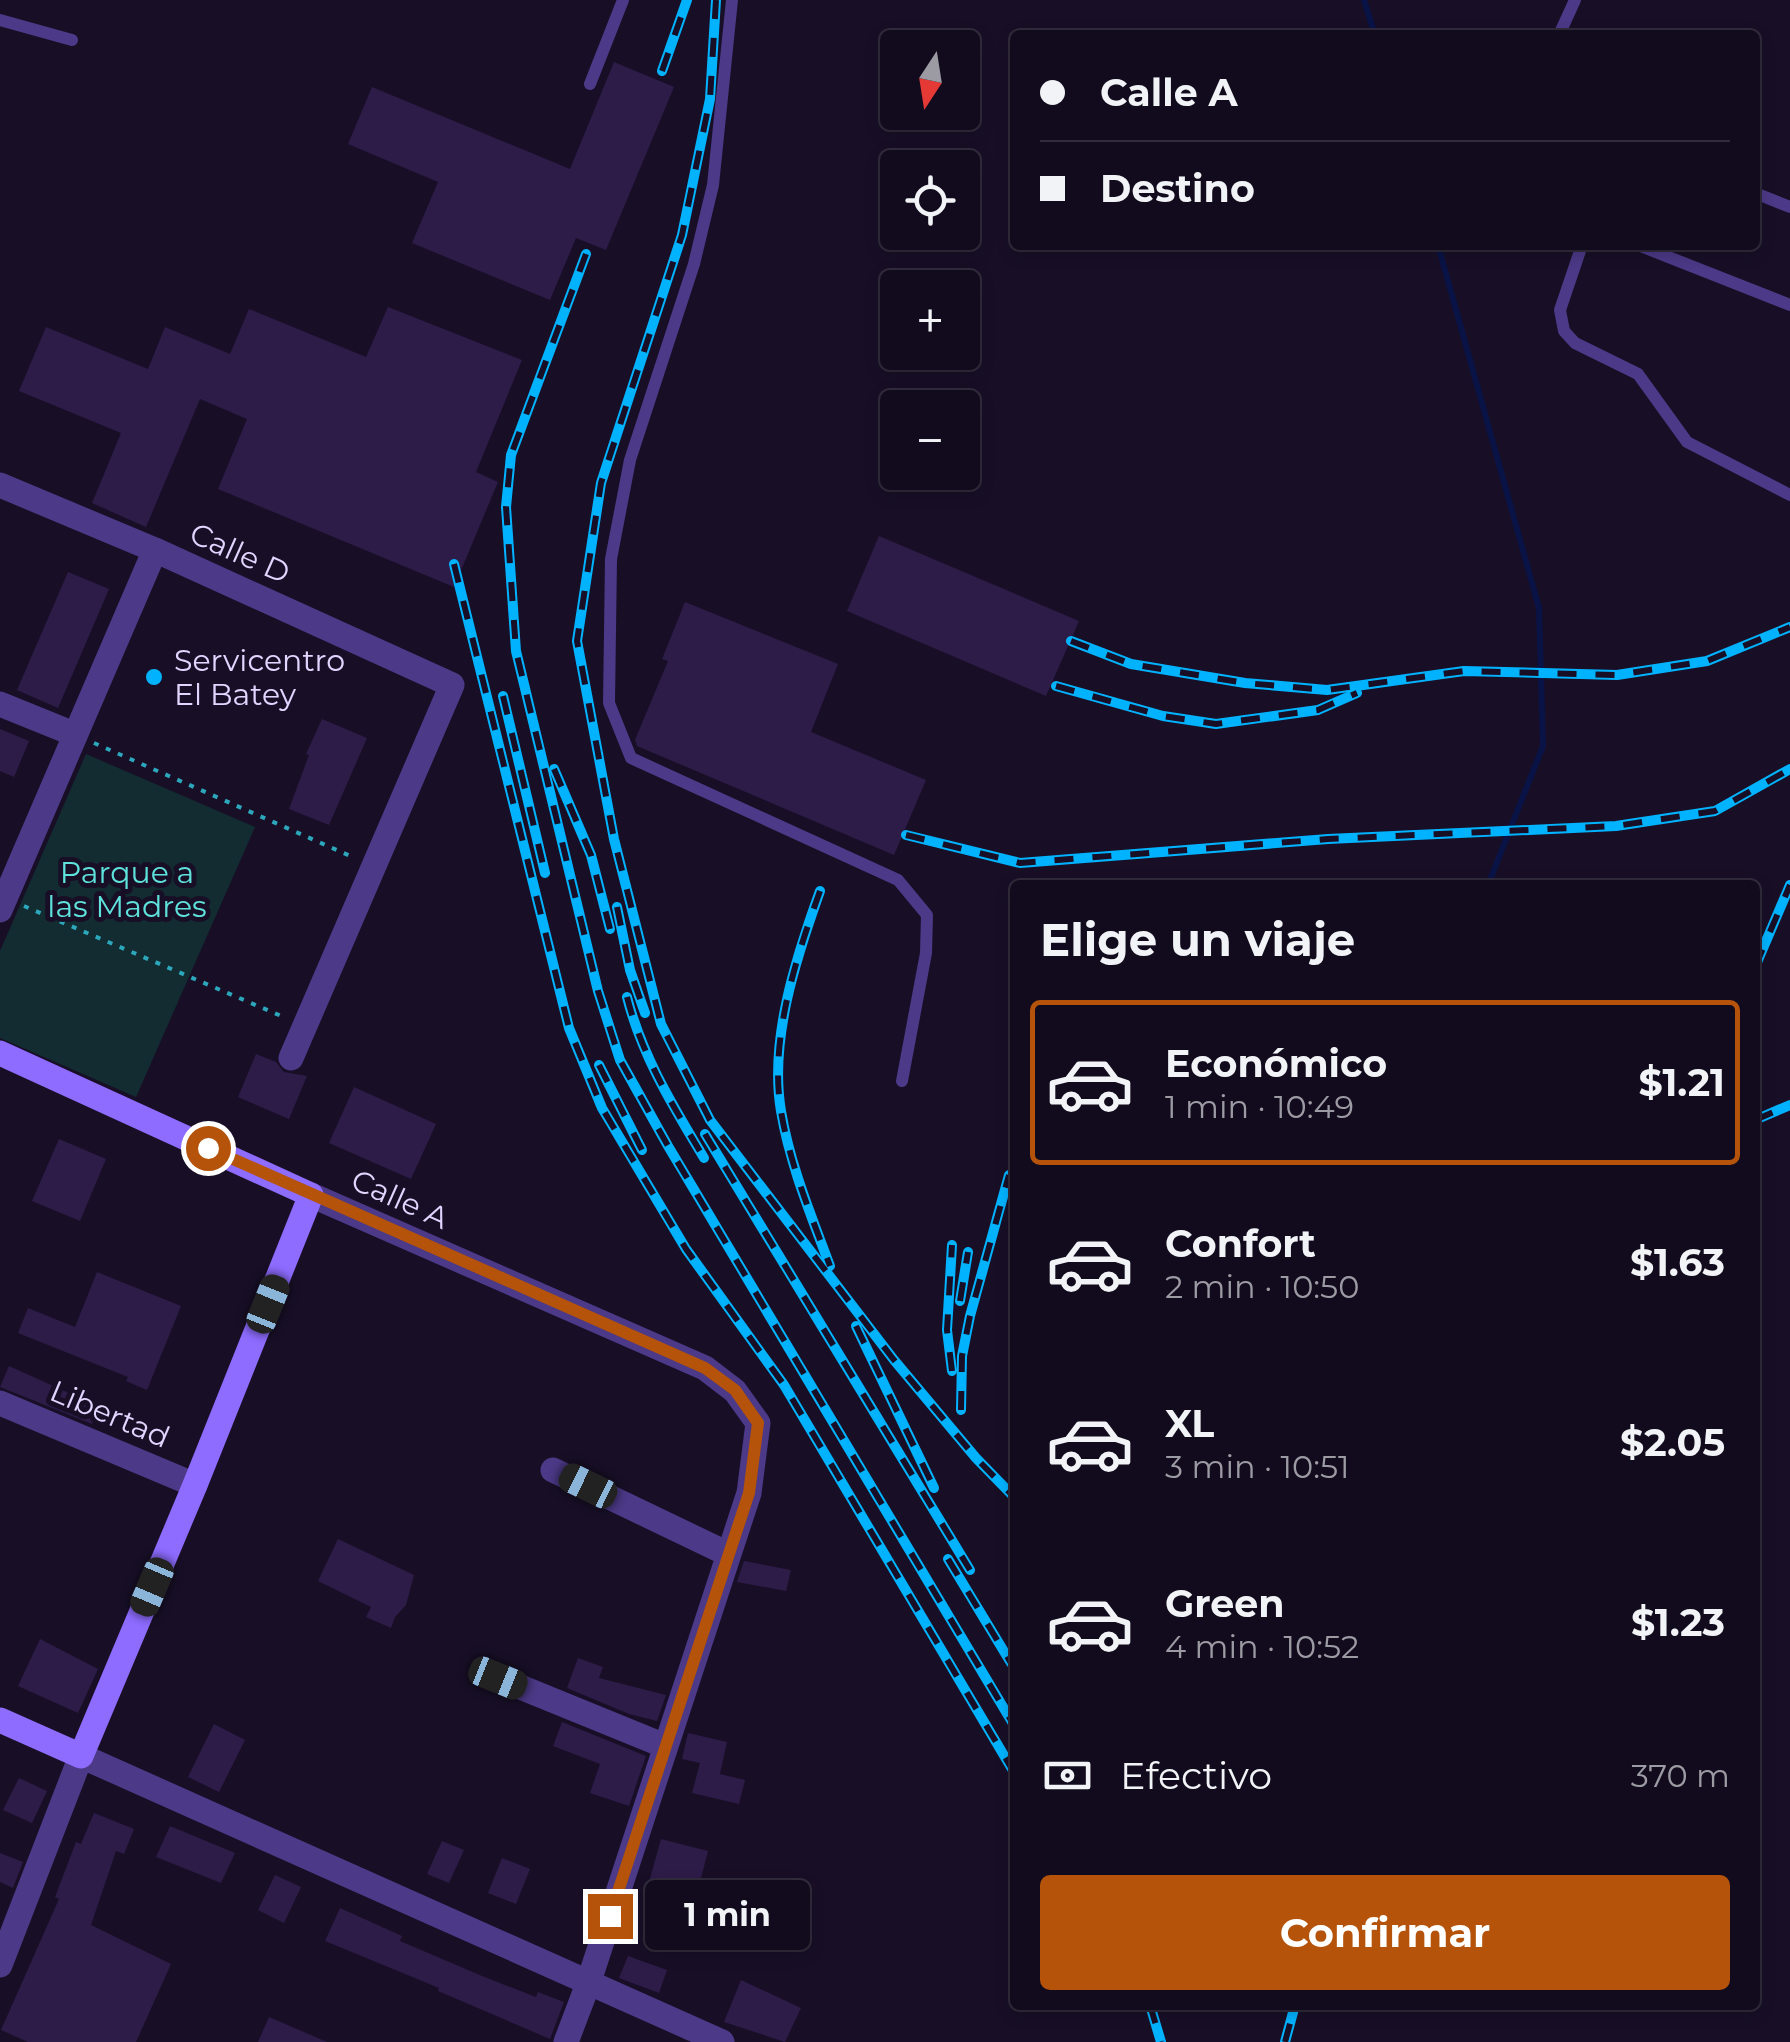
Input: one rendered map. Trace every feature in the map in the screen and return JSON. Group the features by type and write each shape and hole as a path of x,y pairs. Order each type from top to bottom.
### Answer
{"street":[{"name":"Calle D","path":"0,485 452,684 374,866"},
{"path":"2,901 155,550"},
{"path":"0,704 74,734"},
{"path":"291,1058 374,866"},
{"name":"Calle A","path":"0,1053 705,1368 735,1390 758,1423 749,1493 728,1554"},
{"path":"0,1965 10,1906 81,1756 195,1486 311,1195"},
{"name":"Libertad","path":"0,1403 195,1486"},
{"path":"553,1470 728,1554 566,2042"},
{"path":"498,1678 665,1746"},
{"path":"0,1720 722,2042"}],"lane":[{"path":"590,84 624,0"},
{"path":"732,0 713,186 694,264 630,460 612,559 609,702 631,758 898,880 928,915 926,953 902,1082"},
{"path":"1561,30 1574,0"},
{"path":"0,20 72,40"},
{"path":"1760,195 1790,207"},
{"path":"1580,250 1560,310 1564,331 1575,343 1638,374 1687,442 1790,494"},
{"path":"1650,250 1790,306"}],"path":[{"path":"74,734 374,866"},
{"path":"2,901 304,1026"}],"green space":[{"name":"Parque a las Madres","path":"86,754 255,827 136,1097 0,1038 0,951"}],"building":[{"path":"614,62 674,87 606,250 576,238 550,300 412,243 438,182 348,144 372,87 570,169"},
{"path":"388,307 522,360 476,472 498,482 454,587 218,489 247,419 200,399 146,527 92,503 121,433 19,391 46,327 148,369 165,327 230,354 249,309 366,357"},
{"path":"879,536 1079,621 1046,696 847,611"},
{"path":"68,572 109,589 58,708 17,690"},
{"path":"685,602 838,664 811,732 926,780 894,855 637,746 635,740 668,661 662,659"},
{"path":"322,719 367,738 329,825 289,809"},
{"path":"0,729 29,741 14,777 0,771"},
{"path":"256,1054 276,1062 284,1072 307,1076 289,1119 238,1097"},
{"path":"354,1087 436,1124 411,1179 329,1143"},
{"path":"59,1139 106,1159 80,1221 32,1201"},
{"path":"97,1272 181,1306 147,1390 126,1381 128,1377 18,1333 28,1308 75,1327"},
{"path":"9,1366 100,1407 92,1424 0,1387"},
{"path":"338,1539 414,1575 406,1605 391,1628 366,1617 371,1607 318,1581"},
{"path":"744,1561 791,1570 786,1591 737,1582"},
{"path":"40,1639 98,1669 78,1713 18,1686"},
{"path":"578,1658 603,1667 599,1678 666,1695 657,1721 629,1714 567,1688"},
{"path":"562,1722 646,1756 629,1806 590,1793 600,1764 553,1746"},
{"path":"214,1724 245,1740 219,1792 188,1777"},
{"path":"688,1733 727,1742 720,1774 745,1780 739,1804 692,1793 700,1763 682,1759"},
{"path":"19,1778 47,1791 32,1823 3,1810"},
{"path":"94,1813 134,1829 124,1854 116,1851 91,1925 171,1964 136,2042 28,2042 1,2030 59,1899 55,1897 76,1842 81,1844"},
{"path":"170,1826 235,1853 221,1883 156,1857"},
{"path":"661,1839 708,1851 694,1906 646,1893"},
{"path":"442,1841 464,1850 449,1883 427,1874"},
{"path":"0,1853 23,1862 13,1888 0,1882"},
{"path":"502,1858 530,1869 516,1904 488,1893"},
{"path":"275,1875 301,1887 284,1923 258,1910"},
{"path":"340,1908 402,1936 400,1941 482,1976 536,1997 538,1992 564,2002 550,2039 325,1941"},
{"path":"628,1956 667,1970 659,1993 619,1978"},
{"path":"741,1980 801,2008 785,2042 724,2022"},
{"path":"269,2017 327,2042 258,2042"}],"waterway":[{"path":"1364,0 1373,30"},
{"path":"1439,250 1539,608 1543,746 1490,880"}],"railway":[{"path":"662,71 687,0"},
{"path":"716,0 710,99 682,235 601,483 577,641 614,839 661,1024 710,1120 894,1360 1010,1493"},
{"path":"586,254 511,455 506,507 516,651 598,991 620,1060 668,1146 1010,1719"},
{"path":"454,564 569,1028 602,1108 686,1249 784,1385 1010,1766"},
{"path":"1071,641 1131,664 1245,683 1327,690 1464,671 1617,675 1707,661 1790,627"},
{"path":"1056,686 1163,716 1216,724 1318,710 1357,693"},
{"path":"503,696 545,873"},
{"path":"554,769 591,855 610,929"},
{"path":"906,835 1020,863 1328,839 1616,826 1715,811 1790,769"},
{"path":"1760,955 1790,885"},
{"path":"820,891 787,1000 778,1084 790,1151 830,1266"},
{"path":"617,907 630,970 645,1013"},
{"path":"627,997 650,1060 704,1158"},
{"path":"599,1065 642,1150"},
{"path":"1760,1118 1790,1105"},
{"path":"705,1134 970,1570"},
{"path":"961,1410 962,1356 970,1316 1009,1175"},
{"path":"952,1245 947,1330 952,1371"},
{"path":"960,1301 968,1252"},
{"path":"856,1326 934,1488"},
{"path":"948,1559 1010,1661"},
{"path":"1151,2010 1161,2042"},
{"path":"1285,2042 1294,2010"}],"place":[{"name":"Servicentro El Batey","path":"154,677"}],"route":[{"path":"208,1148 705,1368 735,1390 758,1423 749,1493 610,1916"}]}
